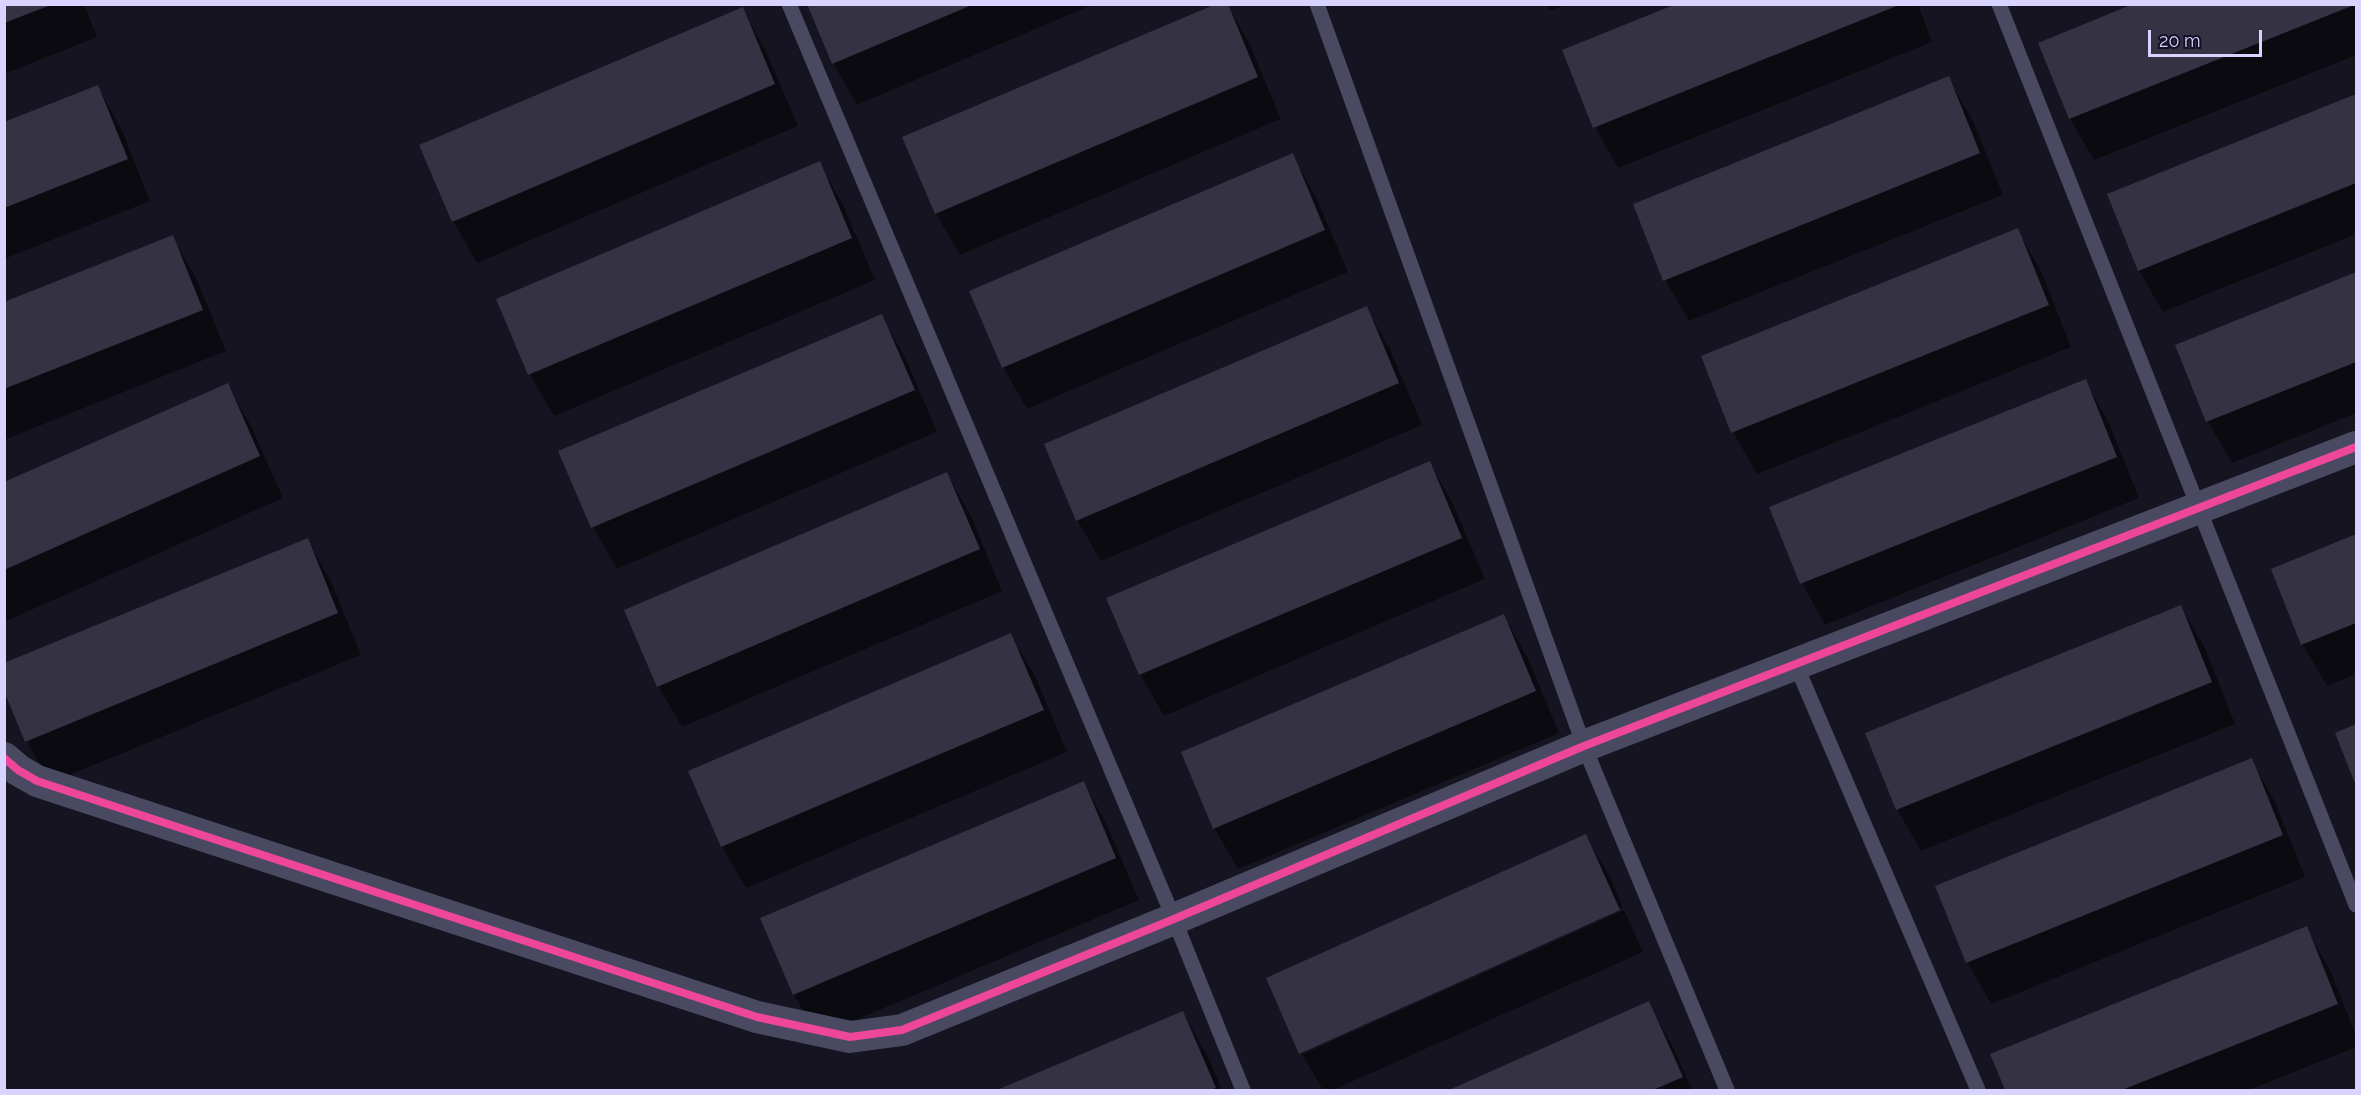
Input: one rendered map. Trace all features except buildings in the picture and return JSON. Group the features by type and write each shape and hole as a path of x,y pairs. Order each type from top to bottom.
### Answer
{"street":[{"path":"4,758 18,770 48,785 757,1017 850,1037 902,1030 1584,747 2199,510 2356,447"}],"lane":[{"path":"789,4 1174,919 1243,1090"},
{"path":"1317,4 1584,747 1726,1090"},
{"path":"1999,4 2356,905"},
{"path":"1796,664 1978,1090"}],"cycle path":[{"path":"4,758 18,770 37,781 757,1017 850,1037 902,1030 1174,919 1584,746 2356,447"}]}
